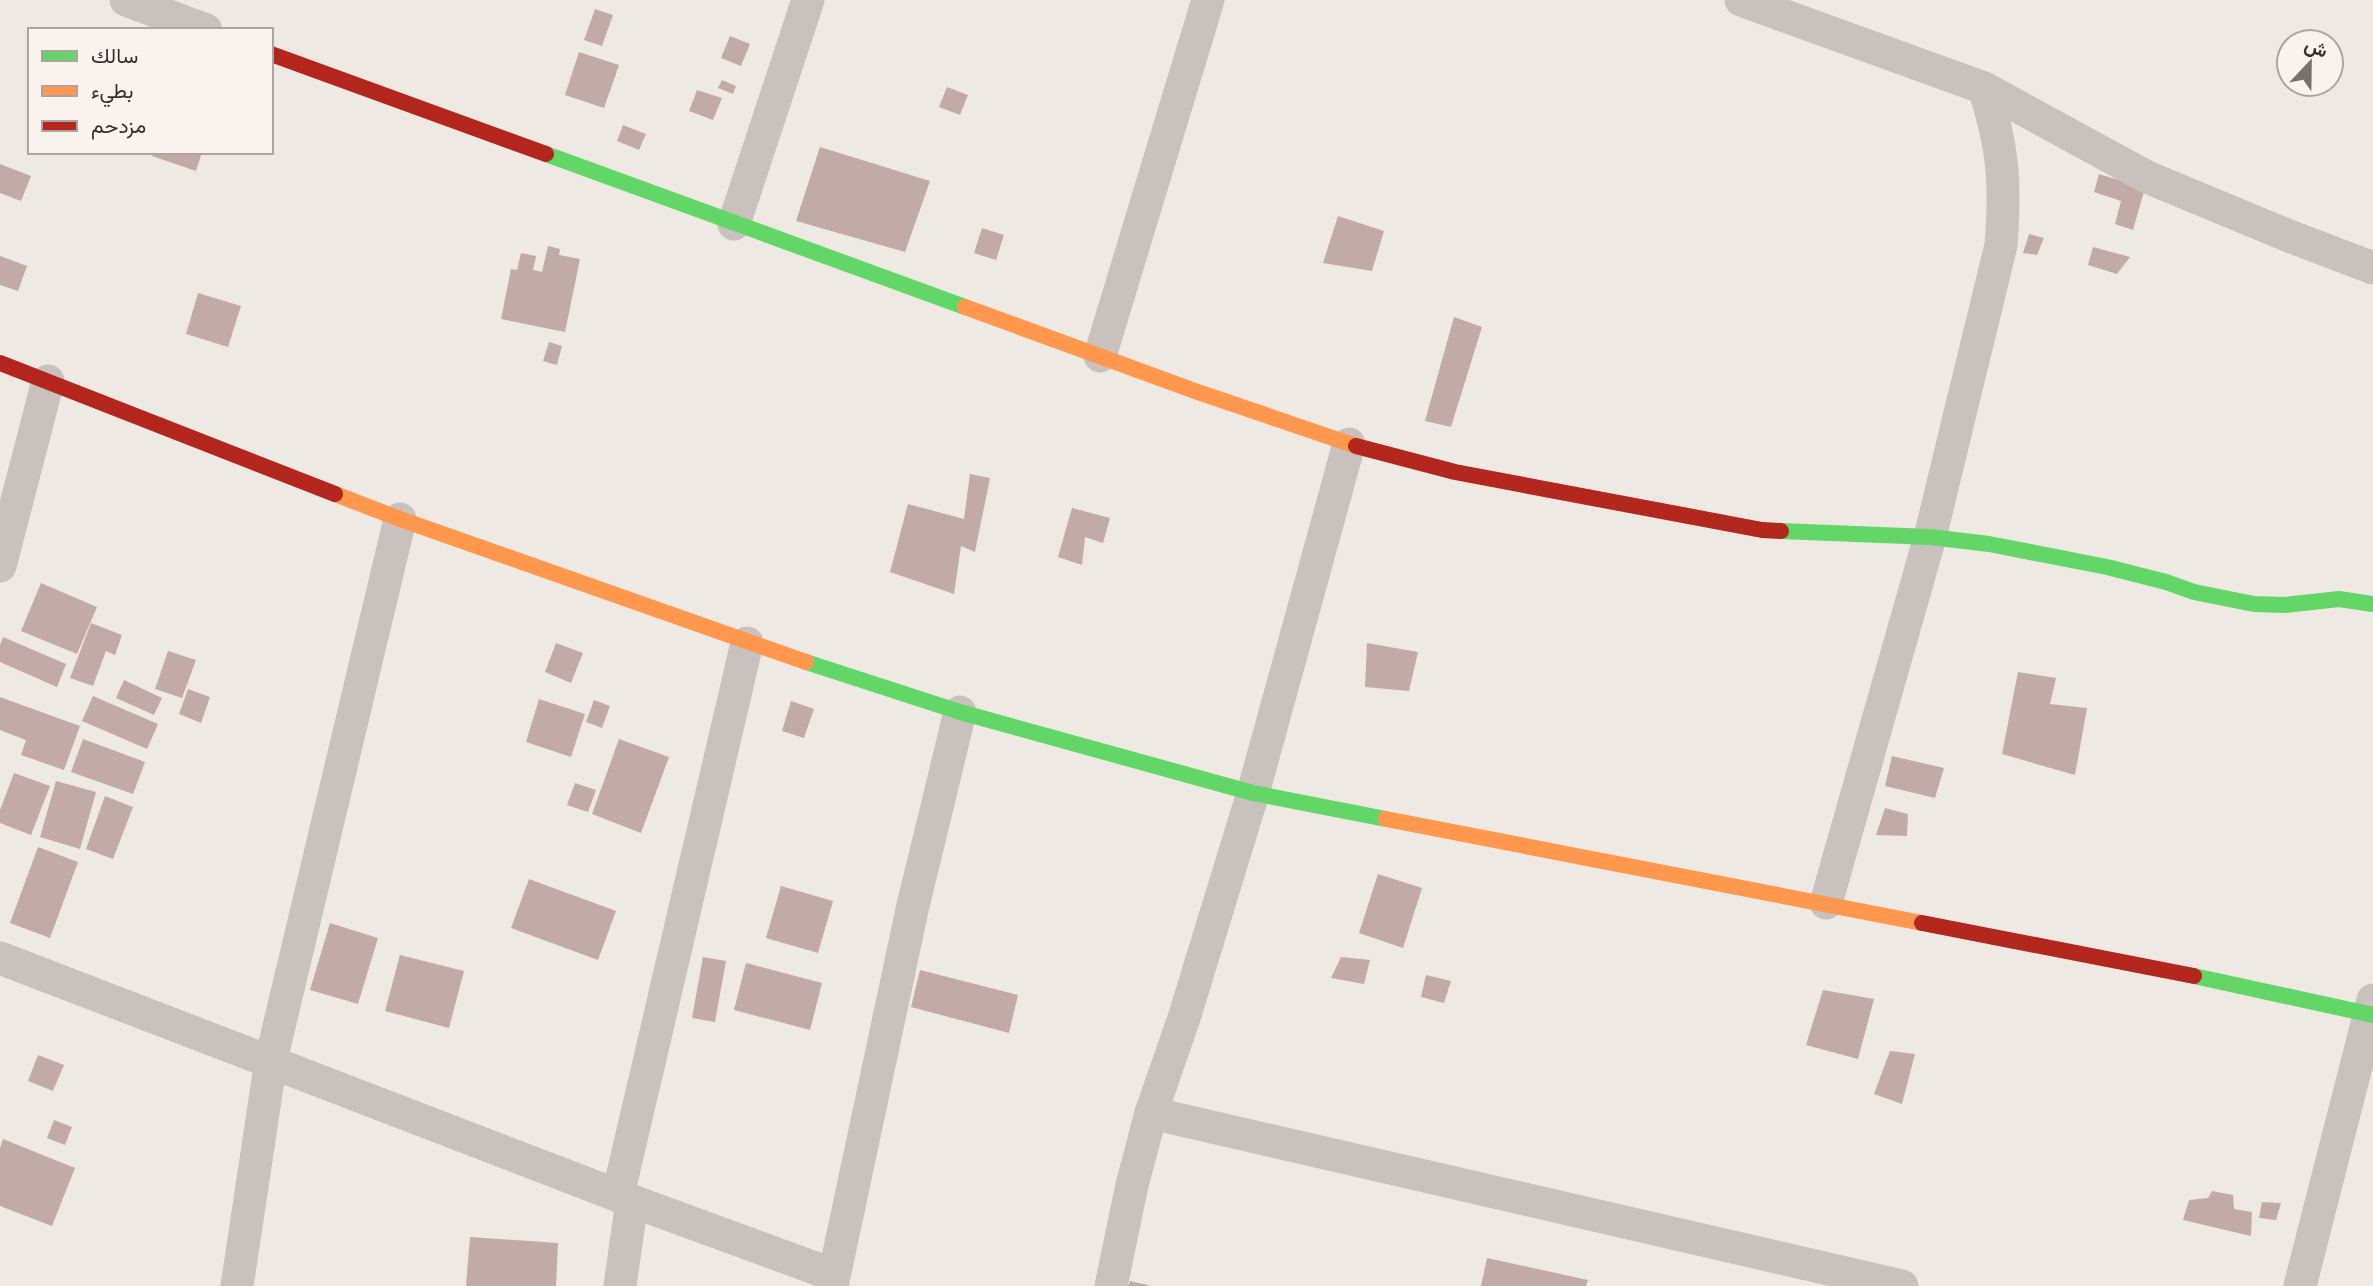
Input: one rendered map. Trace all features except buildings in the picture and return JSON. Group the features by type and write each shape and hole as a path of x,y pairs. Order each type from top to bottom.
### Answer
{"street":[{"path":"125,0 201,28"},
{"path":"734,224 808,0"},
{"path":"1100,356 1208,0"},
{"path":"1741,0 1984,88 2147,177 2373,268"},
{"path":"273,55 1195,391 1349,444 1455,472 1762,530 1930,537 2060,557 2223,599 2254,604 2339,599 2373,604"},
{"path":"1826,903 1930,537 2001,245 2004,170 1998,133 1984,88"},
{"path":"0,363 400,519 747,643 960,712 1253,793 2372,1010 2300,1286"},
{"path":"0,566 48,382"},
{"path":"1111,1286 1132,1185 1151,1113 1184,1018 1253,793 1349,444"},
{"path":"237,1286 271,1060 400,519"},
{"path":"620,1286 625,1198 747,643"},
{"path":"0,958 271,1060 833,1281 912,910 960,712"},
{"path":"1151,1113 1902,1286"}],"traffic: fast":[{"path":"546,154 965,307"},
{"path":"1781,531 1930,537 1989,544 2107,567 2194,592 2254,604 2285,605 2339,599 2373,604"},
{"path":"806,662 960,712 1253,793 1386,819"},
{"path":"2194,976 2373,1015"}],"traffic: slow":[{"path":"965,307 1195,391 1356,446"},
{"path":"335,494 806,662"},
{"path":"1386,819 1922,923"}],"traffic: jam":[{"path":"273,55 546,154"},
{"path":"0,363 335,494"},
{"path":"1356,446 1455,472 1762,530 1781,531"},
{"path":"1922,923 2194,976"}]}
